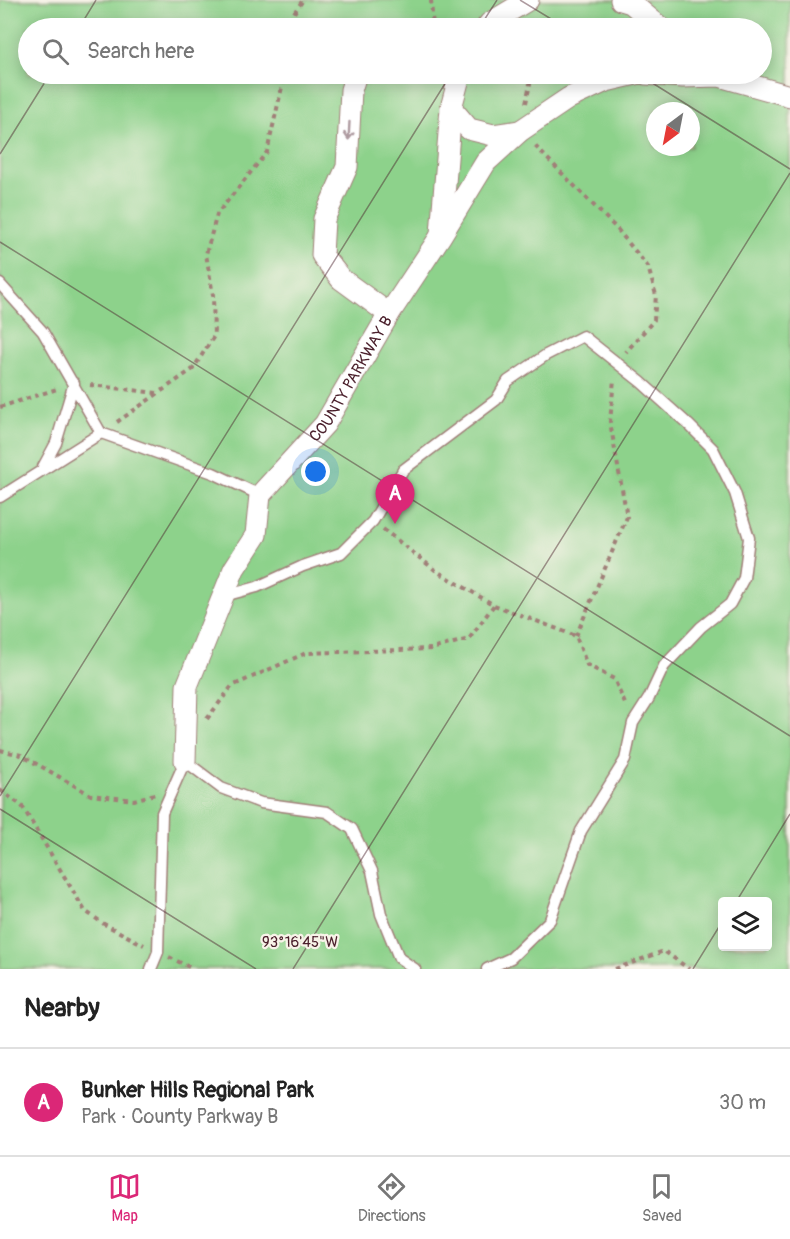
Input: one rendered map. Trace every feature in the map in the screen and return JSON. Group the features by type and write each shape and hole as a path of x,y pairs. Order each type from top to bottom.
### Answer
{"street":[{"path":"498,18 528,0"},
{"path":"621,0 631,3 647,18"},
{"path":"353,84 347,167 324,219 322,255 341,279 389,314"},
{"path":"440,237 451,108 457,84"},
{"name":"COUNTY PARKWAY B","path":"260,495 326,424 389,314 486,162 520,131 568,98 599,84"},
{"path":"749,84 790,96"},
{"path":"451,108 469,129 493,135 520,131"},
{"path":"185,761 187,686 234,569 256,535 260,495"}],"lane":[{"path":"0,284 43,332 101,433 213,472 260,495"},
{"path":"224,596 257,587 303,566 341,553 373,521 402,470 496,400 508,381 546,355 583,336 649,389 713,449 735,493 749,538 744,578 730,604 701,627 664,666 649,698 633,723 625,760 581,831 550,920 511,958 487,969"},
{"path":"42,469 57,443 74,383"},
{"path":"0,497 101,433"},
{"path":"151,969 158,952 162,813 185,761 221,788 261,803 327,812 352,828 372,871 381,914 399,958 415,969"}],"path":[{"path":"290,18 303,0"},
{"path":"431,0 432,18"},
{"path":"101,433 193,369 214,336 213,295 206,254 217,214 267,152 283,84"},
{"path":"373,521 435,570 494,605 576,636 587,665 614,679 633,723"},
{"path":"205,722 210,712 232,686 306,653 431,649 469,639 494,605"},
{"path":"0,750 21,755 91,795 134,800 171,790"},
{"path":"0,790 22,806 85,911 104,924 193,969"},
{"path":"615,969 664,951 690,969"}],"green space":[{"path":"0,0 790,0 790,969 0,969"}],"place":[{"name":"Bunker Hills Regional Park","path":"395,524"}]}
